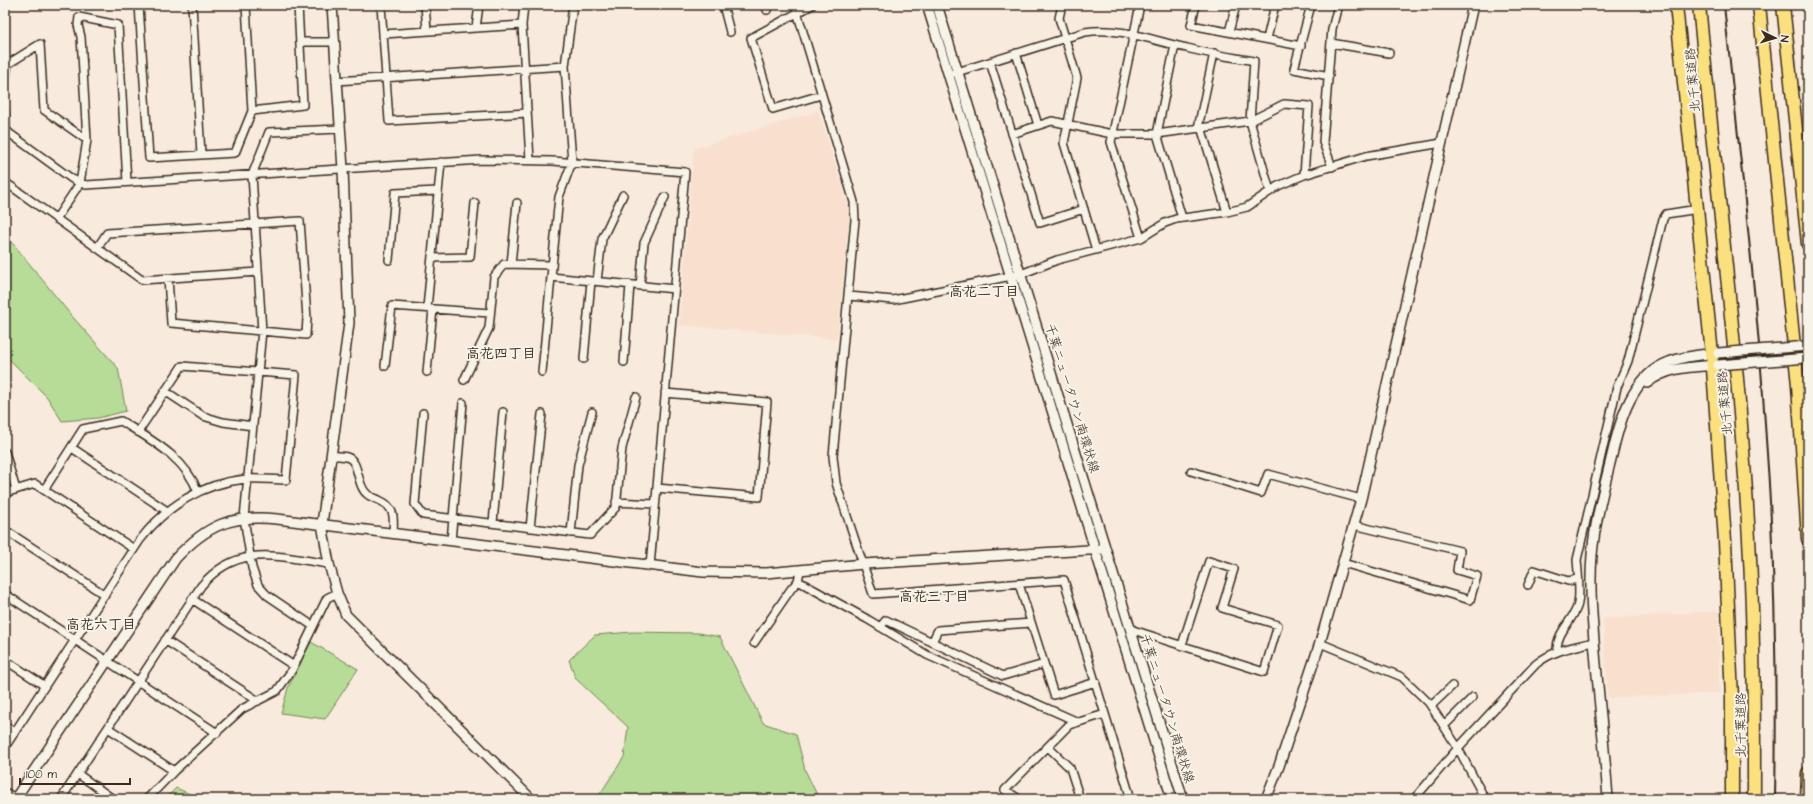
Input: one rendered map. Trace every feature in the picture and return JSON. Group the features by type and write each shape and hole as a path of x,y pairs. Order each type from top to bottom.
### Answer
{"highway":[{"name":"北千葉道路","path":"1676,5 1715,359 1732,698 1732,799"},
{"name":"北千葉道路","path":"1699,5 1737,386 1749,538 1753,660 1754,799"},
{"path":"1759,5 1798,384 1808,539"},
{"path":"1783,5 1806,208 1808,244"},
{"path":"1807,799 1808,773"}],"street":[{"path":"139,5 149,158 234,152 252,111 246,5"},
{"path":"192,5 201,154"},
{"path":"252,111 303,105 298,5"},
{"path":"332,5 343,169 349,323 322,524 329,564 337,593 346,615 531,799"},
{"path":"381,5 389,121 527,113"},
{"path":"425,5 427,31"},
{"path":"476,28 479,5"},
{"path":"524,5 522,25 530,160"},
{"path":"542,372 559,197 572,162 565,66 573,5"},
{"path":"724,5 730,32"},
{"path":"795,5 854,202 855,220 833,456 836,483 873,594 1064,580 1131,799"},
{"path":"812,5 751,38 773,109 821,95"},
{"name":"千葉ニュータウン南環状線","path":"927,5 953,73 1021,274 1183,799"},
{"name":"千葉ニュータウン南環状線","path":"937,5 953,73 1011,277 1172,799"},
{"path":"1062,5 1059,18 1077,78 1064,143 1096,250"},
{"path":"1140,5 1111,142 1141,238"},
{"path":"1196,5 1191,25 1301,46"},
{"path":"1229,32 1236,5"},
{"path":"1267,39 1275,5"},
{"path":"1311,5 1294,69 1329,76"},
{"path":"1332,166 1323,142 1332,29 1338,5"},
{"path":"1266,799 1279,766 1320,643 1361,499 1474,5"},
{"path":"56,220 80,183 86,140 81,37 78,24 80,17 118,25 127,182"},
{"path":"383,34 522,25"},
{"path":"953,73 1085,32 1102,30 1114,31 1254,61 1250,121 1270,191"},
{"path":"300,42 334,42"},
{"path":"1331,43 1389,53"},
{"path":"5,81 8,64 40,44 44,110 86,140"},
{"path":"1175,45 1156,134 1182,218"},
{"path":"1016,53 1038,125"},
{"path":"1214,53 1200,128 1227,212"},
{"path":"990,62 1040,223 1084,209"},
{"path":"336,81 565,66"},
{"path":"1012,134 1052,121 1112,134 1156,134 1250,121 1284,104 1309,106 1304,175"},
{"path":"5,112 6,129 9,133 72,179 86,184 482,160 572,162 685,172 650,566"},
{"path":"313,626 263,591 253,574 244,518 262,331 252,174 269,132 340,129"},
{"path":"848,296 894,300 1011,277 1057,260 1141,238 1165,223 1182,218 1227,212 1247,207 1278,186 1304,175 1332,166 1366,156 1442,143"},
{"path":"426,372 432,258 441,162"},
{"path":"5,182 56,220 142,280 258,272"},
{"path":"389,260 395,193 438,191"},
{"path":"584,359 594,281 602,238 623,195"},
{"path":"640,286 644,243 666,197"},
{"path":"511,264 517,203"},
{"path":"432,258 470,257 475,204"},
{"path":"1557,651 1558,638 1577,606 1577,560 1617,387 1628,361 1663,219 1666,214 1698,209"},
{"path":"96,248 107,233 300,221 307,318 306,335 171,323 168,278"},
{"path":"464,380 489,328 494,277 504,264 552,265"},
{"path":"551,277 675,289"},
{"path":"624,362 630,285"},
{"path":"385,366 392,306 490,312"},
{"path":"1608,799 1594,642 1591,579 1595,532 1619,425 1633,396 1650,380 1661,374 1715,359 1808,346"},
{"path":"1715,359 1808,358"},
{"path":"5,747 134,549 145,534 167,511 198,492 222,483 248,479 286,480 296,376 182,366 138,432"},
{"path":"165,391 203,416 223,422 253,426"},
{"path":"657,488 759,497 767,402 665,393"},
{"path":"423,413 415,504 423,515 590,535 616,506 622,448 636,397"},
{"path":"451,541 463,404"},
{"path":"493,523 503,412"},
{"path":"571,533 578,465 592,412"},
{"path":"530,528 542,414"},
{"path":"44,490 83,429 121,421 169,452 189,474 198,492"},
{"path":"72,448 167,511"},
{"path":"5,452 16,490"},
{"path":"331,455 348,457 357,470 359,483 368,494 386,503 392,510 394,517 393,533"},
{"path":"1191,471 1262,493 1268,474 1361,499"},
{"path":"5,493 35,484 134,549"},
{"path":"616,502 655,504"},
{"path":"5,792 16,799 168,569 184,550 207,530 219,524 244,518 264,517 703,572 766,573 864,564 1105,549"},
{"path":"1344,563 1470,600 1476,576 1457,570 1460,551 1354,525"},
{"path":"5,530 105,595"},
{"path":"61,799 192,599 213,572 232,561 250,556 278,557 329,564"},
{"path":"1130,629 1264,672 1278,625 1222,608 1234,570 1209,561 1182,645"},
{"path":"754,643 790,589 798,581 800,570"},
{"path":"1528,585 1534,570 1568,581 1578,578"},
{"path":"798,581 927,655 1078,722"},
{"path":"1019,584 1054,695 1096,682"},
{"path":"147,799 174,771 242,709 277,691 294,666 327,598 337,593"},
{"path":"5,594 217,733"},
{"path":"192,599 294,666"},
{"path":"880,627 886,620 1003,676 1044,664"},
{"path":"932,642 938,630 1031,623"},
{"path":"165,640 258,701"},
{"path":"1414,799 1458,748 1536,664 1546,656 1557,651 1594,642"},
{"path":"1320,643 1402,677 1431,706 1458,748 1485,799"},
{"path":"5,660 45,686"},
{"path":"1431,706 1452,686"},
{"path":"1444,726 1473,697"},
{"path":"1019,799 1005,790 1069,725 1105,714"},
{"path":"5,726 15,732"},
{"path":"108,728 174,771"},
{"path":"1048,747 1070,768 1080,799"},
{"path":"78,774 113,799"}],"shaded area":[{"path":"818,111 848,205 849,220 837,339 679,325 694,149"},
{"path":"1719,611 1719,693 1608,698 1603,619"}],"green space":[{"path":"5,236 15,246 70,314 118,368 126,411 98,418 62,421 47,397 9,359 5,358"},
{"path":"632,632 699,633 720,637 763,723 796,734 805,770 819,799 603,799 600,794 624,757 628,727 576,679 569,660 595,635"},
{"path":"311,642 358,669 325,719 281,713 288,688"},
{"path":"176,788 197,797 198,799 165,799"}],"railway":[{"path":"1724,5 1753,276 1769,484 1775,619 1775,799"}],"district":[{"name":"高花二丁目","path":"984,291"},
{"name":"高花四丁目","path":"501,353"},
{"name":"高花三丁目","path":"934,596"},
{"name":"高花六丁目","path":"101,624"}]}
